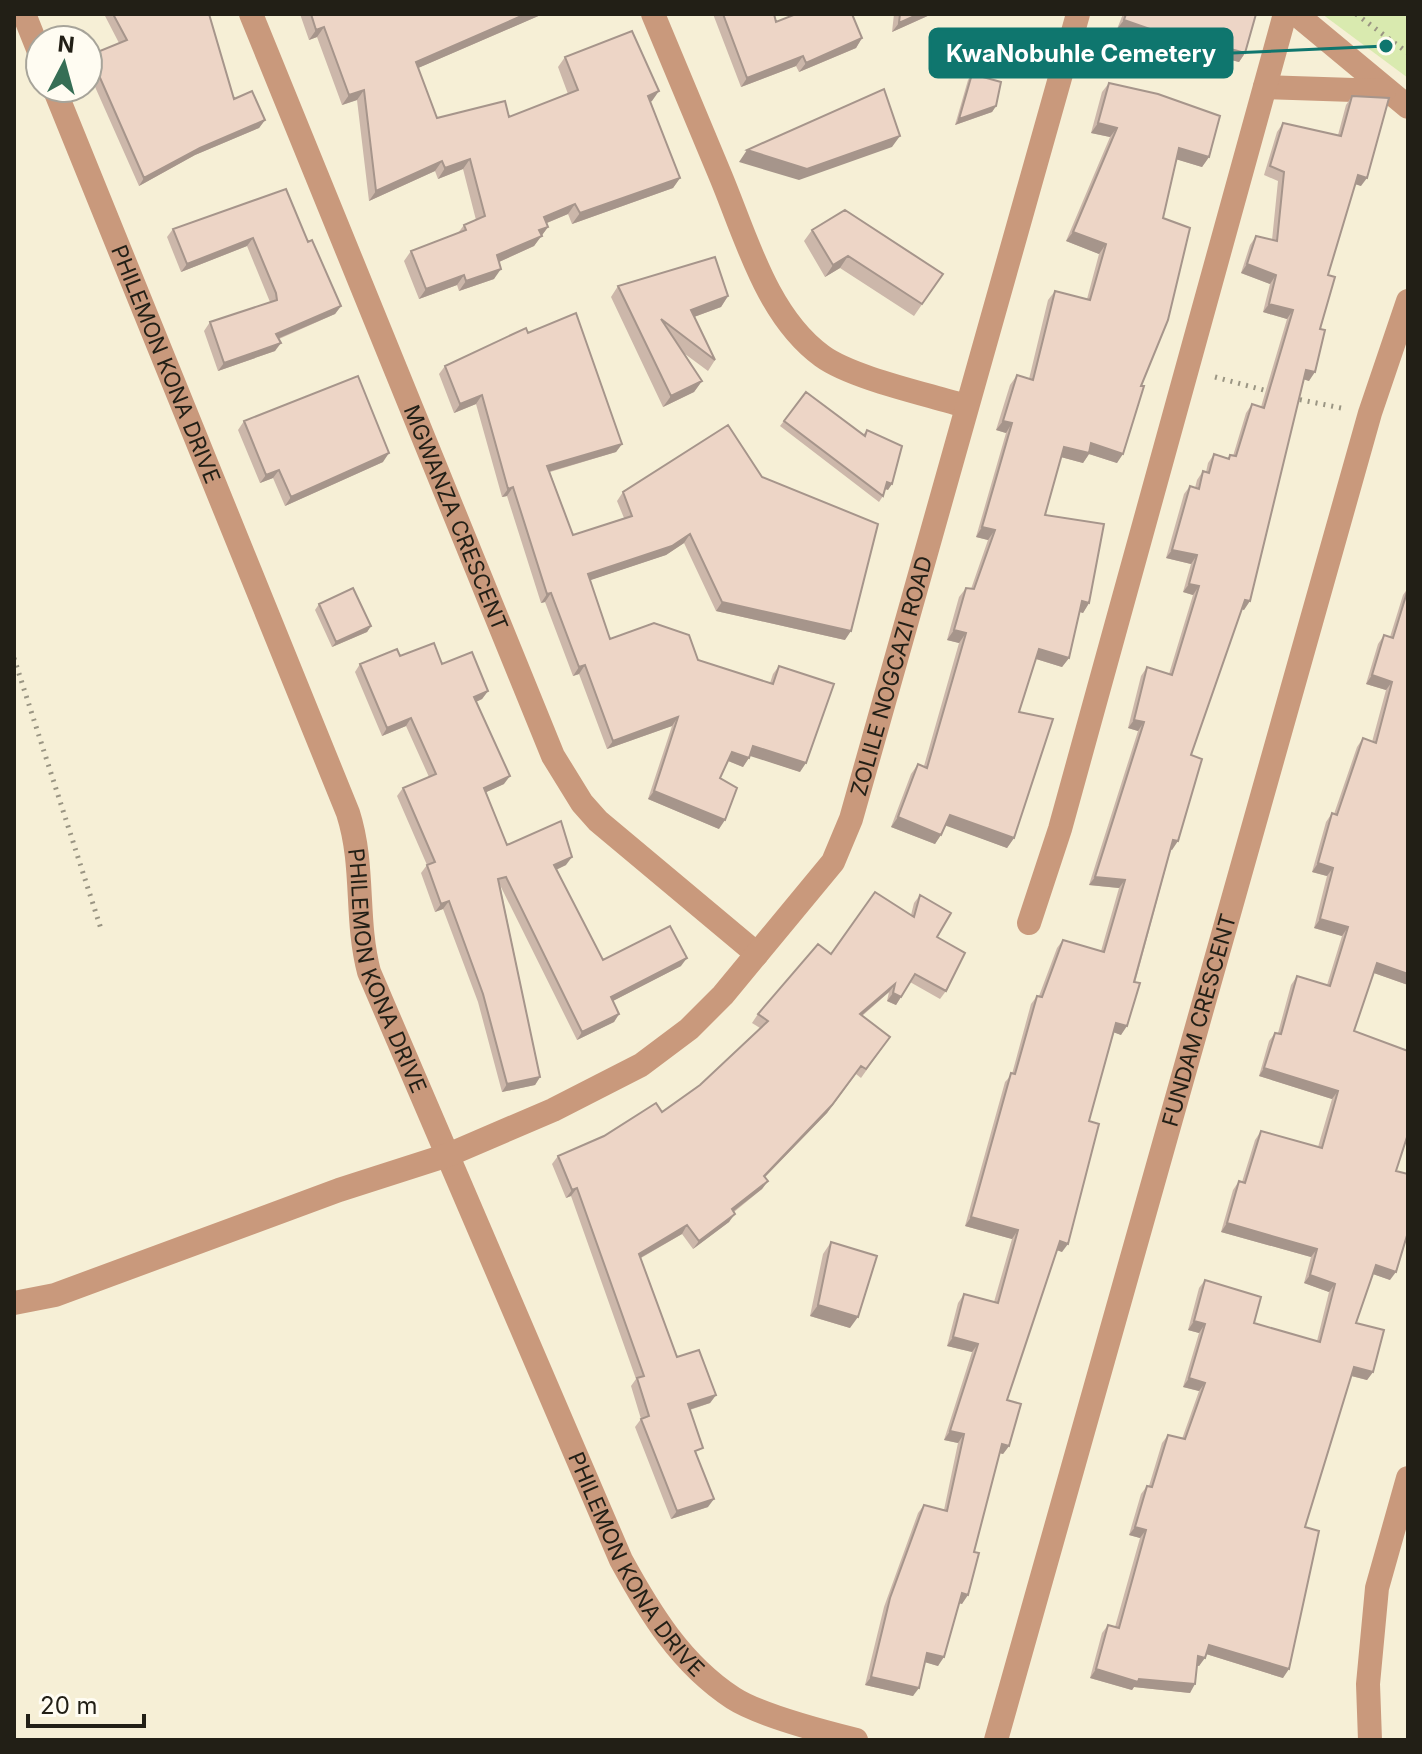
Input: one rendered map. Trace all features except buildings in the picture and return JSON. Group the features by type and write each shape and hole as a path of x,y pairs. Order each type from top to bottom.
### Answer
{"street":[{"name":"MGWANZA CRESCENT","path":"251,14 553,756 582,803 598,821 757,954"},
{"path":"653,14 753,253 779,307 801,338 824,357 849,368 965,406"},
{"name":"ZOLILE NOGCAZI ROAD","path":"14,1303 55,1295 339,1190 448,1155 553,1110 641,1065 689,1029 757,954 833,862 851,819 1078,14"},
{"path":"1029,923 1065,814 1285,14"},
{"path":"1296,14 1384,91 1408,107"},
{"path":"1265,87 1384,91"},
{"name":"PHILEMON KONA DRIVE","path":"60,104 348,813 358,848 361,932 369,972 621,1560 656,1623 707,1678 736,1700 856,1740"},
{"name":"FUNDAM CRESCENT","path":"996,1740 1370,413 1408,301"},
{"path":"1370,1740 1368,1684 1377,1588 1408,1478"}],"path":[{"path":"1356,14 1408,53"},
{"path":"1187,368 1274,393"},
{"path":"1288,397 1370,413"},
{"path":"14,658 102,932"}],"green space":[{"path":"1322,14 1408,14 1408,78"}],"place":[{"name":"KwaNobuhle Cemetery","path":"1386,46"}]}
